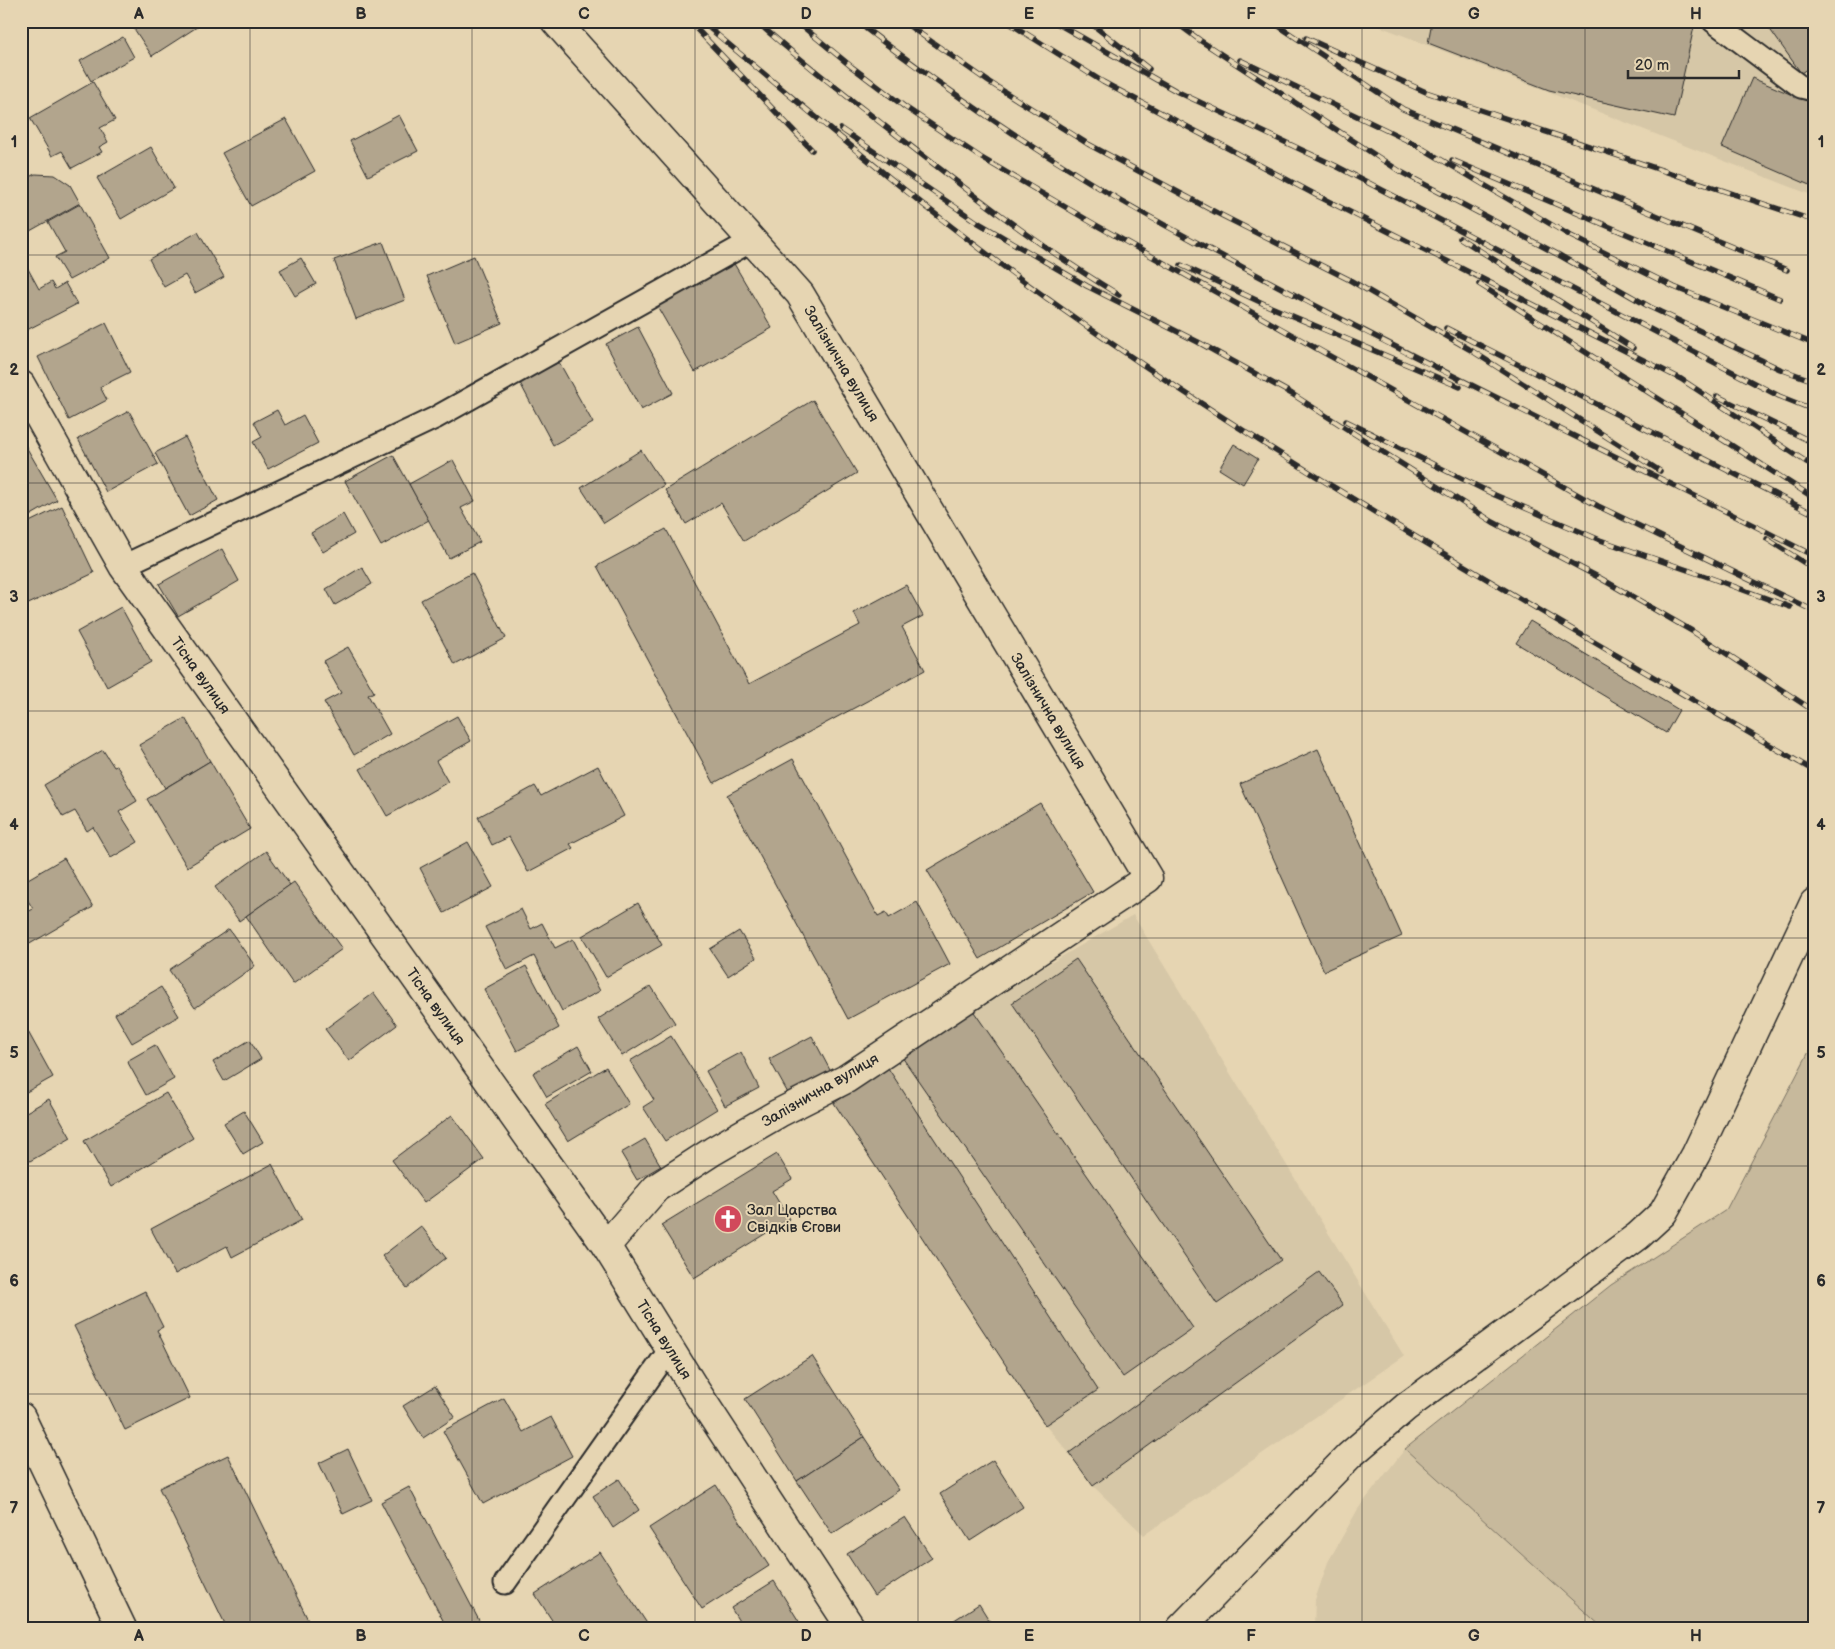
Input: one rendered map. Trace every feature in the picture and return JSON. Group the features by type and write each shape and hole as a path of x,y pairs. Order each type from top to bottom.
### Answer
{"street":[{"name":"Залізнична вулиця","path":"555,21 800,294 1148,878 846,1079 713,1151 656,1188 606,1246"},
{"name":"Тісна вулиця","path":"21,385 123,566 606,1246 670,1349 851,1628"},
{"path":"1192,1624 1349,1456 1406,1408 1638,1236 1663,1213 1696,1154 1814,903"},
{"path":"21,1417 122,1628"}],"lane":[{"path":"1713,21 1801,87 1814,90"},
{"path":"123,566 435,418 752,240"},
{"path":"505,1583 670,1349"}],"shaded area":[{"path":"1366,21 1814,21 1814,196"},
{"path":"1133,915 1404,1356 1144,1535 1093,1486 1069,1453 1045,1425 834,1103 972,1009"},
{"path":"1814,1042 1814,1628 1603,1628 1405,1449 1611,1285 1726,1210"},
{"path":"1405,1449 1603,1628 1314,1628 1315,1600 1328,1562 1358,1509"}],"building":[{"path":"129,21 197,21 200,25 152,56"},
{"path":"1432,21 1667,21 1694,27 1674,118 1549,90 1428,43"},
{"path":"1764,21 1814,21 1814,64 1801,73"},
{"path":"123,37 134,57 91,81 80,61"},
{"path":"1752,78 1814,104 1814,187 1722,147"},
{"path":"93,82 115,120 100,128 108,142 99,147 102,152 72,168 62,151 52,156 30,118"},
{"path":"399,115 418,151 368,176 350,141"},
{"path":"286,119 315,171 251,206 222,153"},
{"path":"151,147 174,188 121,219 97,178"},
{"path":"35,174 55,175 70,185 80,203 21,236 21,181"},
{"path":"80,204 110,258 69,280 55,257 65,252 48,222"},
{"path":"198,232 224,277 195,293 185,275 164,287 149,259"},
{"path":"383,242 405,300 356,319 334,260"},
{"path":"21,256 39,289 51,282 55,289 65,283 77,304 21,333"},
{"path":"474,256 502,323 455,343 427,276"},
{"path":"301,258 316,284 295,296 280,270"},
{"path":"733,262 772,328 695,372 657,306"},
{"path":"106,323 130,372 100,387 107,400 69,420 38,357"},
{"path":"638,327 673,393 641,410 606,344"},
{"path":"559,362 593,423 553,445 520,383"},
{"path":"813,400 857,473 744,541 721,503 686,524 665,490"},
{"path":"277,410 285,425 303,415 318,443 268,469 253,442 262,437 254,422"},
{"path":"129,411 158,464 106,492 78,439"},
{"path":"185,437 218,500 189,516 155,453"},
{"path":"21,438 57,500 21,521"},
{"path":"1234,444 1258,459 1243,484 1219,469"},
{"path":"641,450 664,485 604,523 581,488"},
{"path":"393,455 429,520 381,546 345,481"},
{"path":"453,460 475,501 461,508 480,542 449,558 409,484"},
{"path":"62,506 94,573 22,607 21,526"},
{"path":"343,514 354,534 323,552 311,533"},
{"path":"666,529 749,684 860,625 854,613 906,585 923,616 902,627 925,670 714,783 597,566"},
{"path":"222,549 239,581 178,616 159,584"},
{"path":"362,567 372,584 335,605 326,589"},
{"path":"472,573 506,638 455,665 421,600"},
{"path":"121,607 151,662 107,687 77,632"},
{"path":"1530,621 1679,710 1666,733 1516,643"},
{"path":"348,647 374,692 368,695 390,734 354,755 324,702 341,693 323,661"},
{"path":"457,716 471,741 436,761 448,782 387,816 360,769"},
{"path":"185,718 210,761 165,788 139,745"},
{"path":"1318,749 1402,936 1324,971 1240,784"},
{"path":"103,750 114,767 117,766 137,801 119,812 138,842 111,858 93,827 87,831 75,811 63,817 44,785"},
{"path":"793,759 878,916 886,912 889,918 917,902 950,964 848,1019 727,795"},
{"path":"210,761 250,829 187,867 147,799"},
{"path":"598,766 624,816 570,844 573,848 528,872 509,837 492,845 478,817 535,786 541,796"},
{"path":"1040,803 1093,892 980,959 927,870"},
{"path":"468,842 493,887 444,913 420,868"},
{"path":"266,851 290,885 239,921 215,887"},
{"path":"64,858 93,907 21,949 21,916 33,909 21,889 21,883"},
{"path":"294,882 342,949 293,984 246,916"},
{"path":"638,903 662,945 606,977 582,936"},
{"path":"521,909 531,929 542,923 555,948 573,939 600,991 562,1011 534,956 507,970 485,927"},
{"path":"229,929 255,966 195,1008 169,970"},
{"path":"739,931 756,958 728,976 710,949"},
{"path":"1076,959 1281,1260 1217,1304 1012,1003"},
{"path":"526,966 559,1028 517,1051 484,989"},
{"path":"651,986 675,1023 622,1056 598,1019"},
{"path":"161,987 179,1016 132,1043 115,1014"},
{"path":"374,993 397,1025 349,1061 325,1029"},
{"path":"972,1009 1193,1328 1123,1377 902,1057"},
{"path":"21,1019 53,1077 21,1095"},
{"path":"671,1036 717,1109 665,1141 643,1107 654,1100 630,1061"},
{"path":"812,1036 831,1072 789,1095 769,1059"},
{"path":"250,1040 261,1059 224,1081 213,1062"},
{"path":"155,1045 174,1079 146,1095 127,1061"},
{"path":"578,1046 592,1071 547,1097 533,1073"},
{"path":"741,1052 759,1088 725,1106 706,1071"},
{"path":"606,1067 629,1104 568,1141 545,1104"},
{"path":"888,1068 1098,1390 1045,1425 834,1103"},
{"path":"166,1093 193,1138 111,1187 84,1141"},
{"path":"49,1099 71,1138 21,1166 21,1115"},
{"path":"244,1111 263,1142 243,1154 224,1123"},
{"path":"452,1115 484,1159 424,1203 392,1160"},
{"path":"645,1139 661,1166 637,1180 621,1153"},
{"path":"777,1154 792,1179 772,1191 789,1219 694,1278 661,1225"},
{"path":"272,1164 302,1220 232,1257 227,1246 175,1274 151,1229"},
{"path":"421,1226 446,1258 407,1288 382,1256"},
{"path":"1319,1272 1343,1305 1093,1486 1069,1453"},
{"path":"145,1291 163,1327 157,1330 190,1398 125,1430 74,1326"},
{"path":"812,1356 864,1437 797,1481 745,1399"},
{"path":"435,1386 455,1417 423,1438 403,1406"},
{"path":"504,1398 523,1432 551,1417 572,1456 483,1504 443,1431"},
{"path":"864,1437 899,1490 832,1534 797,1481"},
{"path":"348,1449 372,1500 343,1514 319,1463"},
{"path":"228,1455 312,1628 227,1628 159,1488"},
{"path":"993,1460 1023,1507 970,1541 940,1494"},
{"path":"619,1479 639,1510 613,1528 593,1496"},
{"path":"716,1485 769,1566 702,1609 649,1528"},
{"path":"409,1487 483,1628 447,1628 381,1502"},
{"path":"905,1517 932,1558 874,1596 847,1554"},
{"path":"600,1552 648,1625 643,1628 557,1628 535,1594"},
{"path":"774,1581 803,1628 743,1628 731,1608"},
{"path":"979,1604 994,1628 942,1628"}],"railway":[{"path":"689,21 812,150"},
{"path":"701,21 888,176 984,252 1082,323 1171,383 1261,442 1444,554 1814,771"},
{"path":"756,21 929,161 1036,240 1119,295"},
{"path":"796,21 905,107 980,157 1096,225 1598,506 1814,611"},
{"path":"856,21 939,83 996,122 1083,178 1147,216 1395,347 1814,556"},
{"path":"902,21 989,82 1088,144 1217,213 1348,279 1469,349 1660,471"},
{"path":"1006,21 1103,82 1316,195 1681,379 1814,467"},
{"path":"1053,21 1178,92 1336,166 1779,396 1814,410"},
{"path":"1088,21 1149,69"},
{"path":"1174,21 1201,41 1401,172 1559,255 1650,307 1780,369 1814,381"},
{"path":"1271,21 1403,109 1787,270"},
{"path":"1306,38 1426,92 1809,219"},
{"path":"1240,60 1413,143 1569,235 1674,287 1814,344"},
{"path":"841,129 977,222 1087,286 1198,342 1292,394 1493,522 1600,578 1692,631 1814,711"},
{"path":"1452,160 1780,299"},
{"path":"1460,238 1633,348"},
{"path":"1181,265 1271,307 1460,387"},
{"path":"1479,284 1814,498"},
{"path":"1446,328 1814,514"},
{"path":"1717,396 1814,443"},
{"path":"1346,421 1495,495 1600,540 1790,607"},
{"path":"1767,539 1814,569"}],"place":[{"name":"Зал Царства Свідків Єгови","path":"728,1219"}]}
